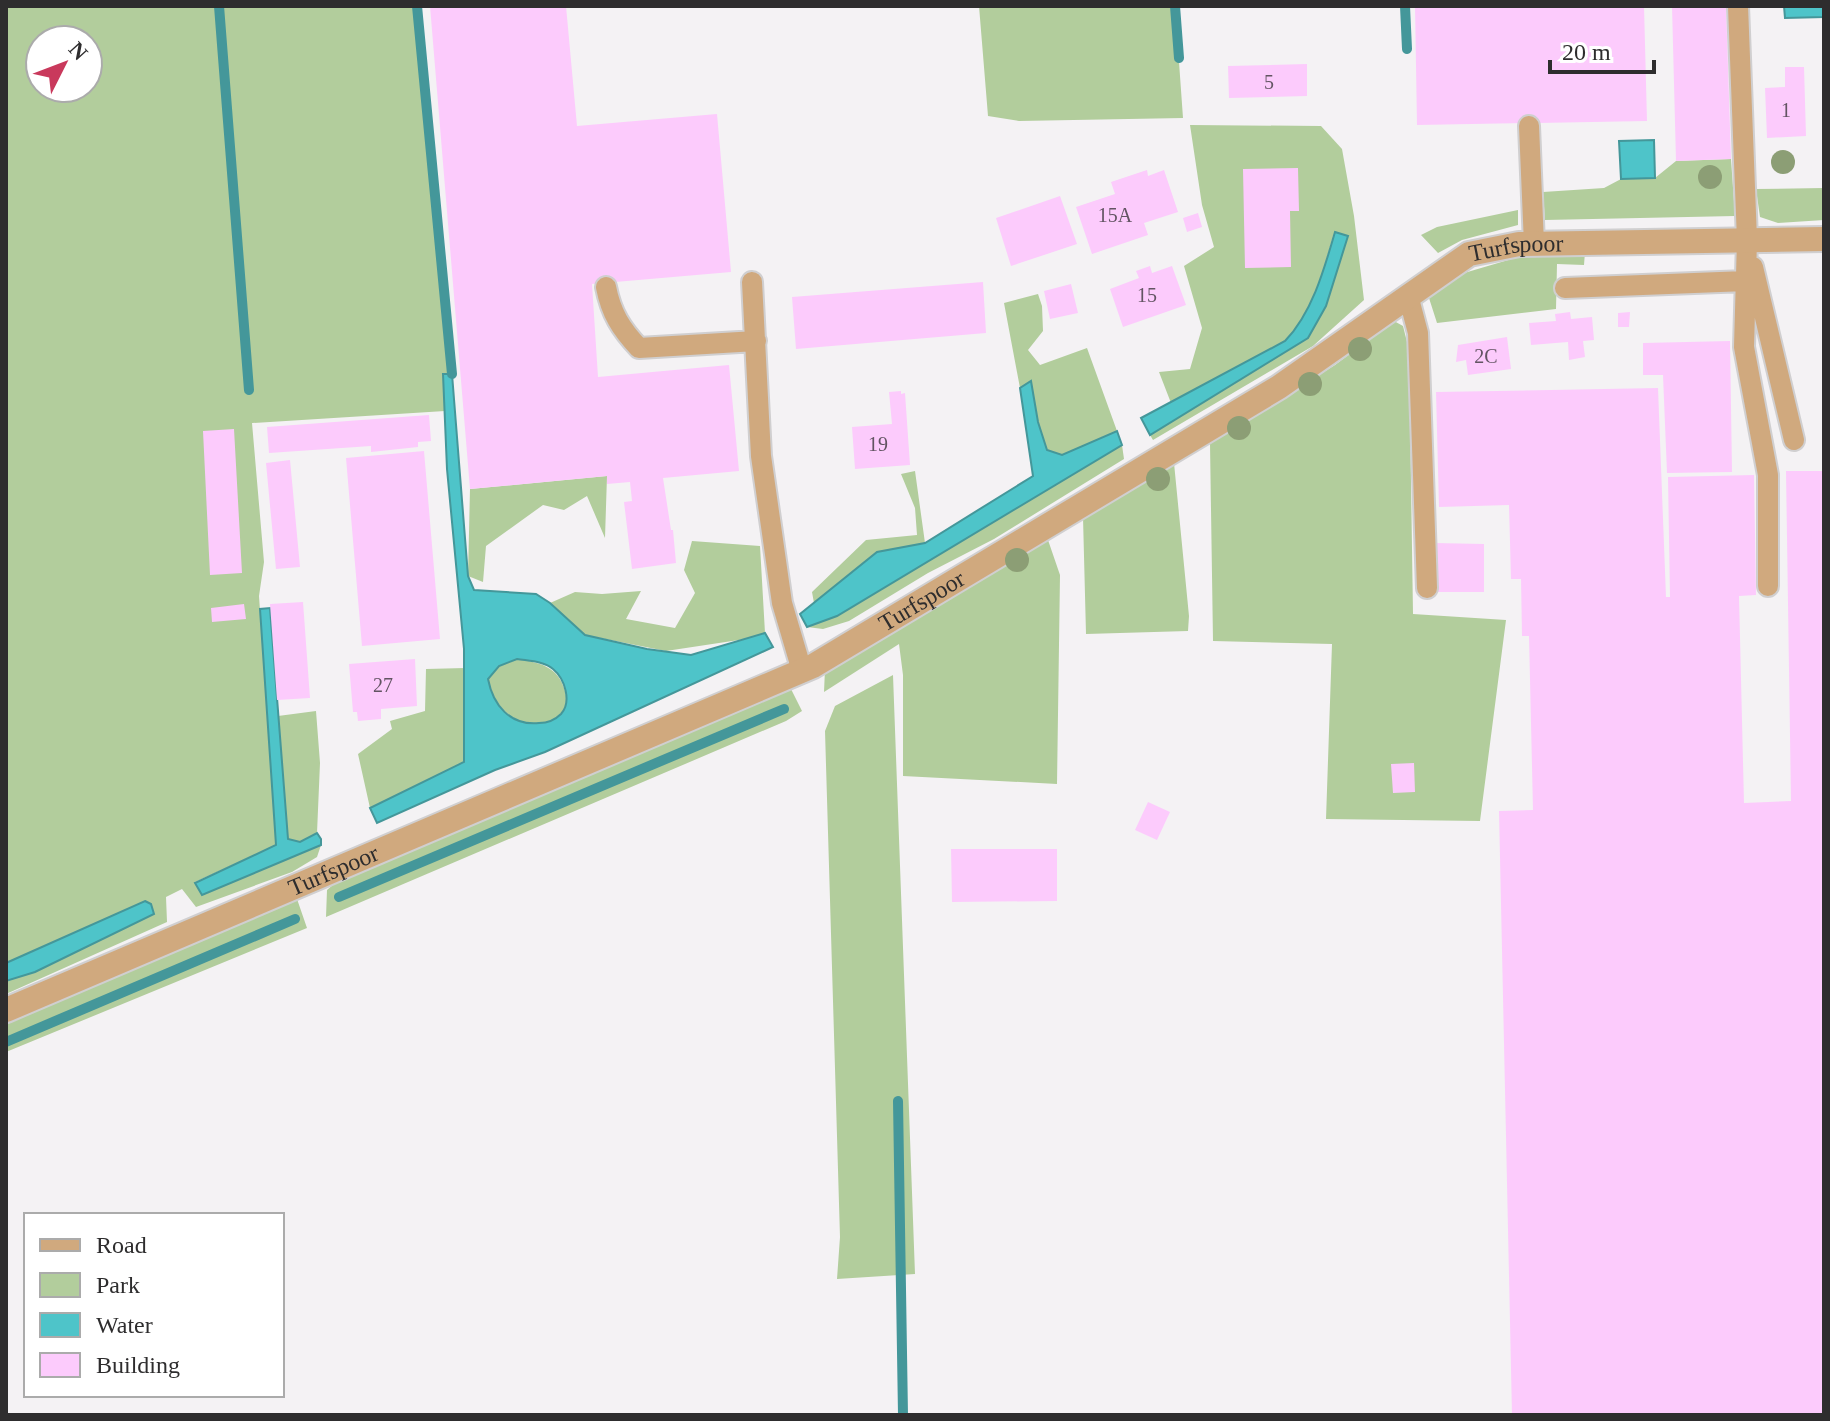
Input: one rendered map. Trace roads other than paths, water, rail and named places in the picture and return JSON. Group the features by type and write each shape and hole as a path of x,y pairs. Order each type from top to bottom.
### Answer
{"street":[{"name":"Turfspoor","path":"6,1010 802,671 1279,387 1469,254 1519,244 1824,239"}],"lane":[{"path":"1738,6 1747,240 1744,347 1768,475 1768,586"},
{"path":"1529,126 1534,244"},
{"path":"1747,240 1794,440"},
{"path":"1565,288 1746,281"},
{"path":"752,282 761,456 782,603 802,671"},
{"path":"606,287 610,308 622,329 639,348 756,341"},
{"path":"1408,295 1418,333 1427,588"}],"water":[{"path":"1784,6 1824,6 1824,17 1785,18"},
{"path":"1654,140 1655,178 1621,179 1619,141"},
{"path":"1335,232 1348,236 1326,306 1308,338 1150,435 1141,418 1285,341 1310,304"},
{"path":"443,374 452,374 468,576 474,590 536,594 585,635 647,649 691,655 765,633 773,647 545,752 495,770 377,823 370,808 464,762 464,649 447,469","holes":["517,659 545,664 561,679 566,691 566,703 561,714 554,719 539,723 520,721 504,712 494,697 488,679 499,666"]},
{"path":"1031,381 1038,422 1047,450 1062,455 1117,431 1122,445 837,616 807,627 800,614 877,552 925,543 1033,476 1020,388"},
{"path":"270,608 288,839 300,842 317,833 321,845 202,895 195,883 276,845 260,609"},
{"path":"145,901 151,904 154,914 35,972 6,981 6,963"}],"waterway":[{"path":"219,6 249,390"},
{"path":"417,6 452,374"},
{"path":"1175,6 1179,58"},
{"path":"1405,6 1407,49"},
{"path":"339,897 784,709"},
{"path":"6,1042 295,919"},
{"path":"898,1101 903,1415"}]}
